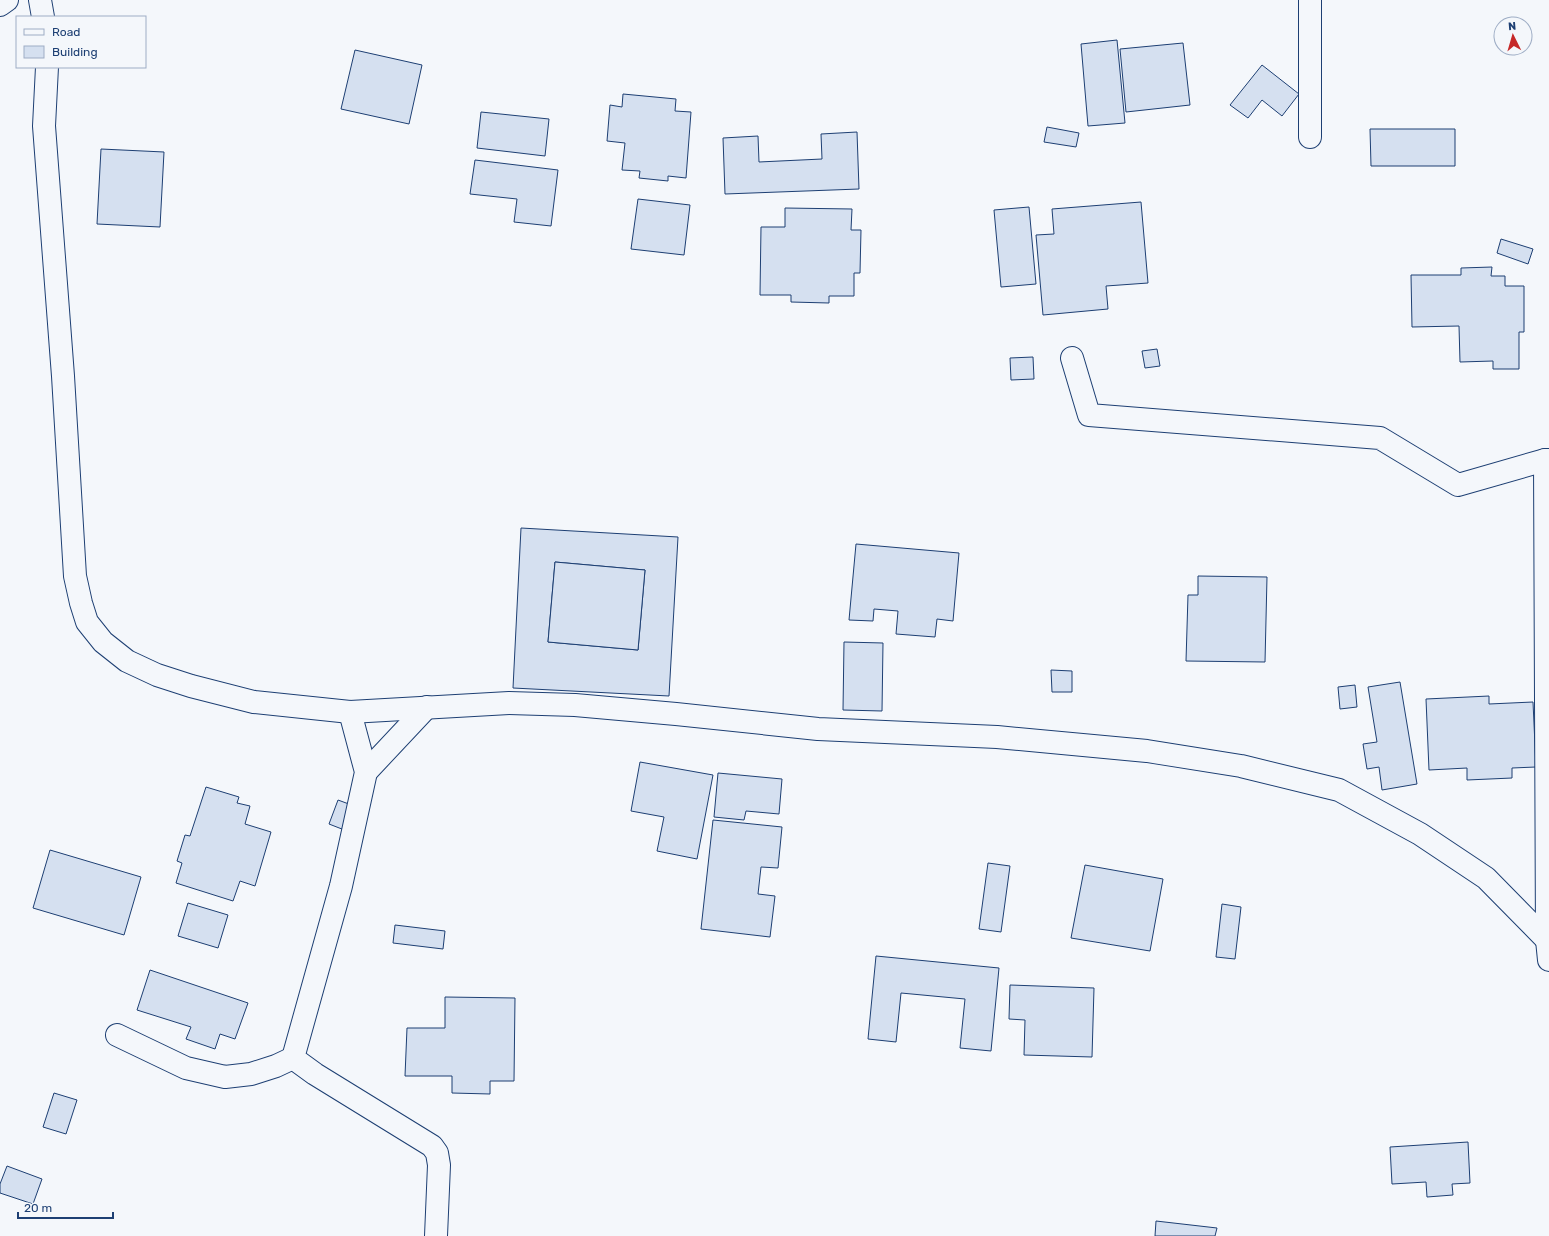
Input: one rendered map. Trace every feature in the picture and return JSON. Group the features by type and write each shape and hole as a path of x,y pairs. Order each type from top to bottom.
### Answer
{"street":[{"path":"0,5 7,0"},
{"path":"40,0 43,16"},
{"path":"1310,0 1310,137"},
{"path":"47,68 44,102 44,126 63,376 75,576 87,622 103,642 126,661 190,686 254,702 350,712 509,704 575,705 684,714 818,729 997,737 1147,751 1241,766 1339,790 1420,834 1486,878 1548,946"},
{"path":"1072,358 1089,415 1380,438 1458,485 1547,460 1548,946"},
{"path":"366,772 427,707"},
{"path":"117,1036 186,1068 225,1077 251,1074 276,1066 293,1058 341,886 366,772 350,712"},
{"path":"293,1058 315,1074 432,1146 437,1153 440,1165 436,1236"}],"building":[{"path":"1117,40 1125,123 1088,126 1081,44"},
{"path":"1183,43 1190,105 1126,112 1120,49"},
{"path":"355,50 422,65 409,124 341,109"},
{"path":"1262,65 1299,94 1282,116 1262,100 1248,118 1230,105"},
{"path":"623,94 676,99 675,111 691,112 686,178 668,176 668,181 639,178 640,171 622,170 625,143 607,141 610,105 622,107"},
{"path":"481,112 549,119 545,156 477,148"},
{"path":"1047,127 1079,133 1076,147 1044,142"},
{"path":"1370,129 1455,129 1455,166 1371,166"},
{"path":"857,132 859,189 725,194 723,138 758,136 759,162 822,159 821,134"},
{"path":"101,149 164,152 160,227 97,224"},
{"path":"475,160 558,170 551,226 514,222 517,199 470,194"},
{"path":"638,199 690,205 684,255 631,249"},
{"path":"1141,202 1148,283 1106,286 1108,309 1043,315 1036,235 1054,234 1052,209"},
{"path":"1029,207 1036,284 1001,287 994,210"},
{"path":"785,208 852,209 851,230 861,230 860,273 854,273 854,296 829,296 829,303 791,302 791,295 760,295 761,227 785,227"},
{"path":"1501,239 1533,249 1528,264 1497,253"},
{"path":"1492,267 1491,276 1505,276 1505,286 1524,286 1524,332 1519,332 1519,369 1493,369 1493,361 1460,362 1459,326 1412,327 1411,275 1461,275 1461,268"},
{"path":"1157,349 1160,366 1145,368 1142,351"},
{"path":"1033,357 1034,379 1011,380 1010,358"},
{"path":"521,528 678,537 669,696 513,688","holes":["555,562 645,570 638,650 548,642"]},
{"path":"856,544 959,553 953,621 937,619 935,637 896,634 898,611 874,609 873,621 849,620"},
{"path":"555,562 645,570 638,650 548,642"},
{"path":"1198,576 1267,577 1265,662 1186,661 1188,595 1198,595"},
{"path":"844,642 883,643 882,711 843,710"},
{"path":"1051,670 1072,671 1072,692 1052,692"},
{"path":"1400,682 1417,784 1382,790 1379,767 1367,769 1363,744 1377,742 1368,687"},
{"path":"1355,685 1357,707 1340,709 1338,687"},
{"path":"1489,696 1489,704 1533,702 1536,767 1512,768 1512,778 1467,780 1467,768 1429,770 1426,699"},
{"path":"640,762 713,775 697,859 657,851 664,817 631,811"},
{"path":"718,773 782,779 779,814 746,811 744,820 714,817"},
{"path":"206,787 239,797 237,803 250,806 245,824 271,832 255,886 240,881 233,901 176,883 182,863 177,861 185,835 190,836"},
{"path":"338,800 357,807 347,831 329,824"},
{"path":"713,820 782,827 778,868 761,867 758,894 775,896 770,937 701,929"},
{"path":"50,850 141,877 124,935 33,908"},
{"path":"988,863 1010,866 1001,932 979,929"},
{"path":"1085,865 1163,879 1150,951 1071,938"},
{"path":"188,903 228,915 218,948 178,936"},
{"path":"1222,904 1241,907 1235,959 1216,957"},
{"path":"395,925 445,931 443,949 393,943"},
{"path":"876,956 999,968 991,1051 960,1048 965,999 901,993 896,1042 868,1039"},
{"path":"150,970 248,1003 235,1039 220,1034 215,1049 186,1039 191,1027 137,1010"},
{"path":"1010,985 1094,988 1092,1057 1024,1055 1025,1020 1009,1019"},
{"path":"445,997 515,998 514,1081 490,1081 490,1094 452,1093 452,1076 405,1076 407,1028 445,1028"},
{"path":"54,1093 77,1100 66,1134 43,1127"},
{"path":"1468,1142 1470,1183 1452,1184 1453,1195 1427,1197 1426,1182 1392,1184 1390,1147"},
{"path":"7,1166 42,1179 33,1204 0,1193 0,1184"},
{"path":"1156,1221 1217,1228 1215,1236 1155,1236"}]}
